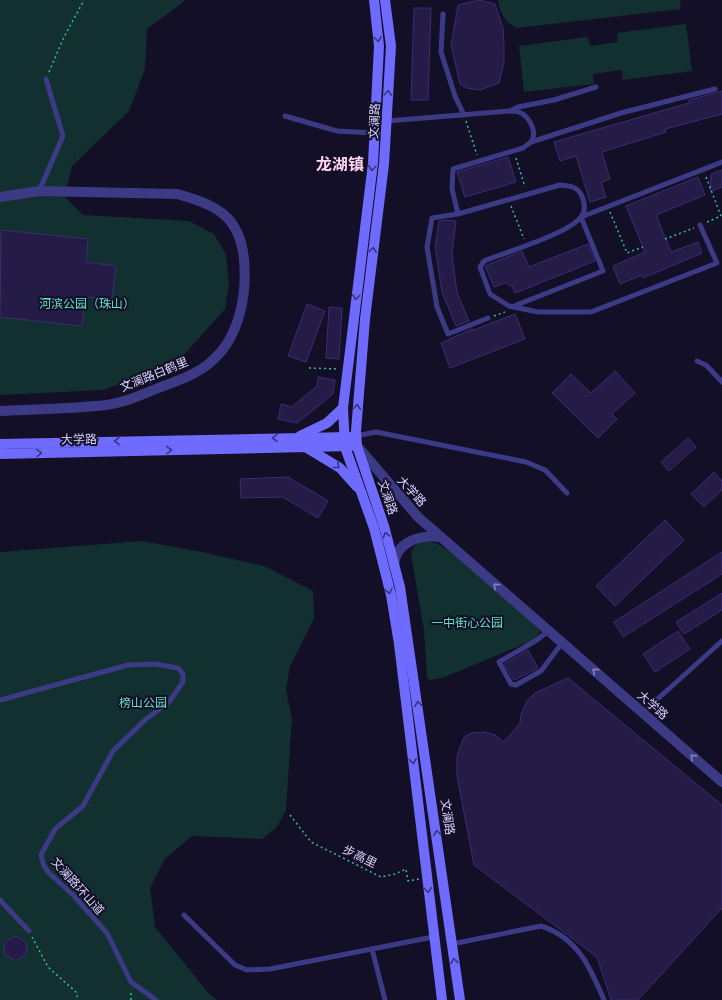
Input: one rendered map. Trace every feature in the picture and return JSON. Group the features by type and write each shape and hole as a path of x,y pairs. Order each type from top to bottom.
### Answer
{"main road":[{"name":"文澜路","path":"374,0 379,46 375,133 373,163 343,408 345,442 374,528 389,587 399,644 433,937 442,1000"},
{"name":"文澜路","path":"385,0 390,46 384,164 364,326 356,410 356,441 384,526 400,587 460,1000"},
{"path":"297,438 327,423 343,408"},
{"name":"大学路","path":"0,444 297,438 345,442"},
{"name":"大学路","path":"0,454 306,447 356,441"},
{"path":"306,447 340,468 362,493"}],"street":[{"name":"文澜路白鹤里","path":"0,197 39,191 177,194 209,205 234,223 240,237 245,270 242,300 236,324 223,349 214,359 202,368 183,378 136,397 107,405 0,411"},
{"name":"大学路","path":"356,441 418,517 722,782"},
{"path":"394,565 397,553 406,543 422,537 440,537"}],"lane":[{"path":"443,14 441,52 455,96 464,115"},
{"path":"39,191 63,136 46,79"},
{"path":"509,111 518,106 554,100 596,87"},
{"path":"458,214 452,189 453,169 523,148 531,142 621,113 715,89"},
{"path":"386,122 509,111 518,112 526,117 532,126 533,136 531,142"},
{"path":"285,116 324,129 375,133"},
{"path":"700,225 717,263 590,312 538,312 515,307 490,294 480,267 484,261 567,229 581,217 722,162"},
{"path":"488,318 448,334 437,307 427,247 432,218 458,214 560,185 574,186 581,193 584,203 584,211 581,217 603,271 515,307"},
{"path":"697,361 706,365 722,382"},
{"path":"356,441 376,432 526,462 545,470 567,493"},
{"path":"548,631 537,640 499,662 511,684 516,685 541,671 562,643"},
{"path":"642,713 722,641"},
{"name":"文澜路环山道","path":"0,700 128,665 169,665 178,668 183,674 183,682 169,702 146,720 113,751 83,806 55,829 41,855 44,866 48,872 74,896 107,933 132,982 156,1000"},
{"path":"0,900 29,931"},
{"path":"184,915 235,964 247,970 270,969 433,937"},
{"path":"452,944 541,926 550,929 558,934 581,955 590,968 604,1000"},
{"path":"372,949 385,1000"}],"path":[{"path":"46,79 64,37 84,0"},
{"path":"464,115 479,161"},
{"path":"514,151 527,195"},
{"path":"665,239 722,216 703,169"},
{"path":"508,200 526,244"},
{"path":"608,207 627,253 643,247"},
{"path":"488,318 515,307"},
{"path":"309,368 348,370"},
{"name":"步高里","path":"290,815 311,842 381,877 395,874 406,869 408,881 427,878"},
{"path":"29,931 48,967 76,992 78,1000"}],"green space":[{"name":"河滨公园（珠山）","path":"0,0 186,0 147,29 145,69 129,111 72,166 65,197 83,215 189,221 214,234 226,255 229,283 225,309 180,359 104,390 0,395"},
{"path":"498,0 680,0 681,9 517,28 506,20 500,9"},
{"path":"686,24 692,71 623,80 622,70 593,74 594,84 524,92 519,46 588,37 590,46 618,42 617,33"},
{"name":"榜山公园","path":"142,541 202,552 264,566 313,591 314,618 290,666 286,690 292,718 286,810 277,827 262,839 192,836 165,859 150,888 155,927 210,995 217,1000 0,1000 0,552"},
{"name":"一中街心公园","path":"425,541 436,543 454,554 537,625 540,631 538,636 534,640 442,678 430,680 427,677 424,630 411,555 415,545"}],"building":[{"path":"479,0 495,4 503,28 504,45 504,62 499,83 480,90 466,88 460,84 451,45 458,5"},
{"path":"414,8 431,8 428,100 411,100"},
{"path":"722,91 722,114 665,129 666,132 602,152 610,179 601,182 606,197 590,202 576,156 560,161 554,142 689,103 689,100"},
{"path":"508,157 516,182 465,197 457,172"},
{"path":"722,170 722,187 710,191 711,174"},
{"path":"698,177 705,195 656,215 671,252 698,242 702,253 643,278 642,275 620,284 613,266 645,252 626,206"},
{"path":"439,221 456,221 452,254 457,293 469,321 456,326 442,292 435,247"},
{"path":"1,230 88,239 86,262 116,266 112,299 85,297 82,326 0,317"},
{"path":"588,244 595,261 515,293 512,286 505,283 494,287 485,266 522,251 529,267"},
{"path":"307,304 325,311 306,362 288,356"},
{"path":"329,307 342,308 339,359 326,358"},
{"path":"515,314 525,339 450,368 441,343 472,329 473,330"},
{"path":"615,371 635,393 612,414 617,419 598,438 552,393 571,374 591,393"},
{"path":"318,377 335,380 333,394 297,423 278,419 281,404 292,407 317,386"},
{"path":"688,438 696,447 669,471 661,462"},
{"path":"714,472 722,481 722,490 704,507 691,494"},
{"path":"288,477 328,501 318,518 283,497 241,498 240,479"},
{"path":"665,520 684,540 615,606 596,586"},
{"path":"722,552 722,574 623,637 614,622"},
{"path":"722,593 722,610 684,634 676,622"},
{"path":"678,631 690,649 655,672 643,654"},
{"path":"528,650 538,668 514,680 504,664"},
{"path":"568,678 722,805 722,908 638,1000 611,1000 597,957 474,865 457,776 457,756 464,737 471,733 485,732 495,735 504,742 520,723 521,714 527,701 535,693"},
{"path":"15,936 26,942 27,954 16,961 5,955 4,943"}],"district":[{"name":"龙湖镇","path":"340,164"}]}
